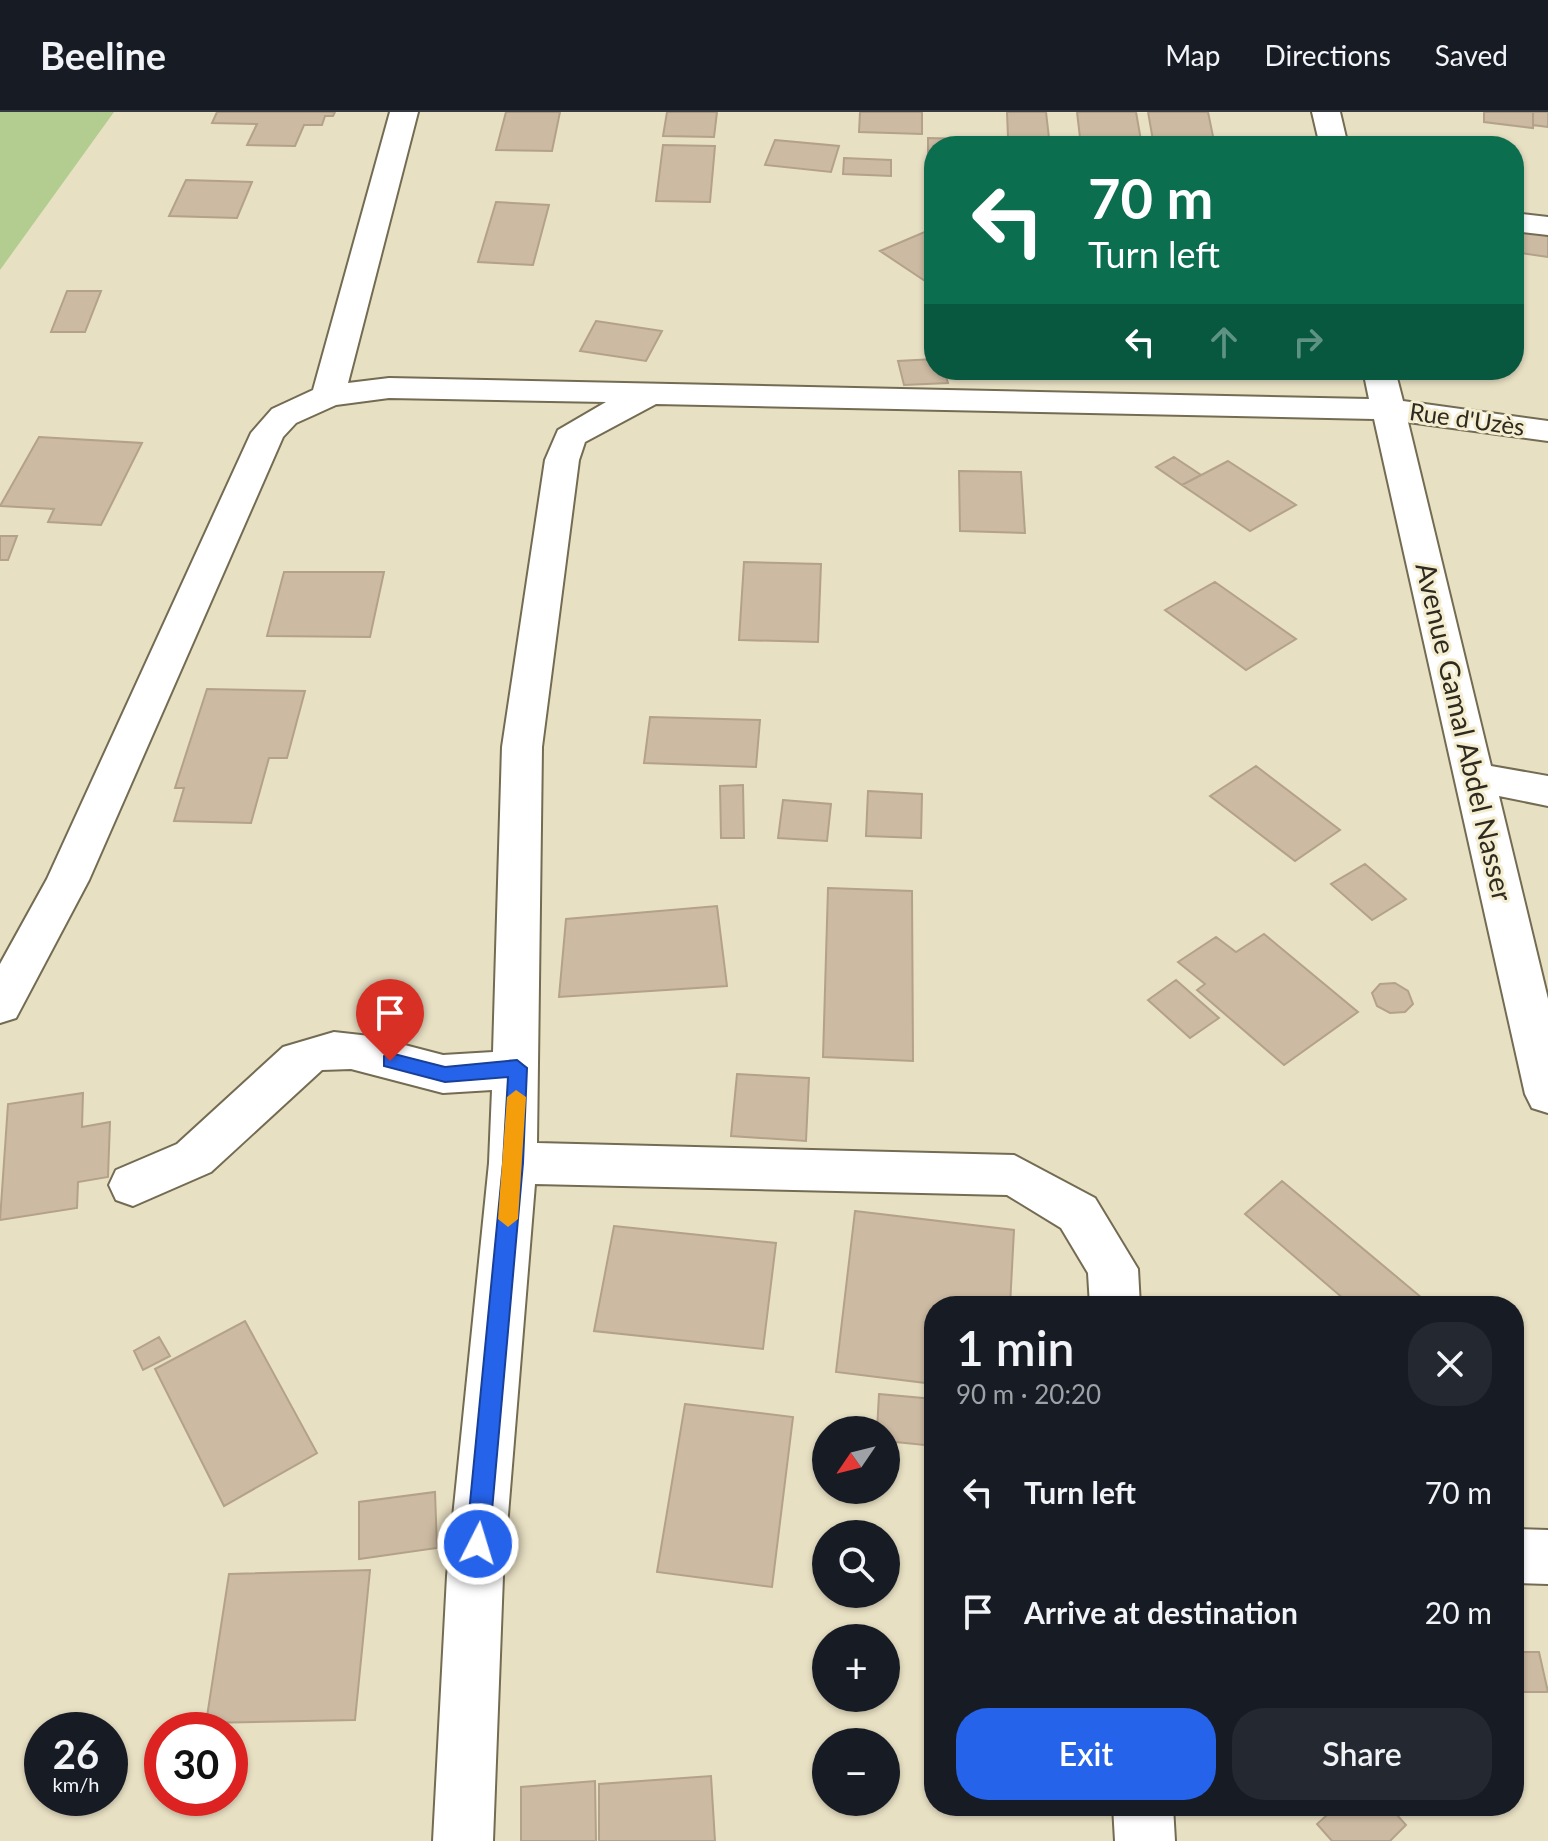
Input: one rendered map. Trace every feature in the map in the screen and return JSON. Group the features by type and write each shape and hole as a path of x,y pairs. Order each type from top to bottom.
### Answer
{"street":[{"path":"328,396 404,112"},
{"path":"1326,112 1332,136"},
{"path":"1524,223 1548,226"},
{"name":"Avenue Gamal Abdel Nasser","path":"1381,380 1548,1094"},
{"name":"Rue d'Uzès","path":"0,1005 68,880 268,433 284,416 328,396 389,388 1386,409 1548,431"},
{"path":"463,1841 475,1576 513,1163 522,747 562,460 570,437 594,421 650,394"},
{"path":"1475,777 1548,791"},
{"path":"133,1185 194,1158 299,1060 318,1048 336,1047 445,1075 517,1068"},
{"path":"513,1163 1014,1175 1078,1213 1113,1269 1114,1296"},
{"path":"1524,1556 1548,1557"},
{"path":"1144,1816 1145,1841"}],"green space":[{"path":"0,112 114,112 0,270"}],"building":[{"path":"217,112 335,112 333,116 325,116 322,125 304,125 295,146 247,145 257,124 212,123"},
{"path":"506,112 560,112 552,151 496,150"},
{"path":"667,112 717,112 714,137 663,136"},
{"path":"860,112 922,112 922,134 859,132"},
{"path":"1007,112 1046,112 1049,136 1008,136"},
{"path":"1077,112 1136,112 1140,136 1080,136"},
{"path":"1148,112 1208,112 1213,136 1152,136"},
{"path":"1484,112 1533,112 1533,128 1484,122"},
{"path":"1533,112 1548,112 1548,127 1533,125"},
{"path":"775,140 839,146 831,172 765,165"},
{"path":"663,145 715,146 710,202 656,201"},
{"path":"844,158 891,160 891,176 843,174"},
{"path":"186,180 252,182 237,218 169,216"},
{"path":"496,202 549,205 533,265 478,262"},
{"path":"1524,231 1548,234 1548,257 1524,253"},
{"path":"924,232 924,280 880,251"},
{"path":"67,291 101,291 85,332 51,332"},
{"path":"596,321 662,331 646,361 580,351"},
{"path":"924,360 924,380 947,380 948,383 904,385 898,361"},
{"path":"39,437 142,443 101,525 48,522 54,509 0,506"},
{"path":"1174,457 1201,475 1182,485 1156,467"},
{"path":"1228,461 1296,505 1250,531 1182,485"},
{"path":"959,471 1021,472 1025,533 960,531"},
{"path":"0,536 17,536 8,560 0,560"},
{"path":"744,562 821,564 818,642 739,640"},
{"path":"284,572 384,572 370,637 267,636"},
{"path":"1215,582 1296,639 1246,670 1165,610"},
{"path":"207,689 305,691 287,758 269,758 251,823 174,821 184,788 175,788"},
{"path":"650,717 760,720 756,767 644,763"},
{"path":"1256,766 1340,830 1295,861 1210,796"},
{"path":"743,785 744,838 721,838 720,786"},
{"path":"868,791 922,794 921,838 866,836"},
{"path":"783,800 831,804 827,841 778,838"},
{"path":"1365,864 1406,899 1372,920 1331,884"},
{"path":"828,888 912,891 913,1061 823,1057"},
{"path":"717,906 727,986 559,997 566,919"},
{"path":"1264,934 1358,1012 1284,1065 1197,990 1205,984 1178,962 1216,937 1236,952"},
{"path":"1176,980 1219,1018 1190,1038 1148,1000"},
{"path":"1395,983 1408,991 1413,1004 1405,1012 1390,1013 1377,1006 1372,993 1380,984"},
{"path":"737,1074 809,1078 806,1141 731,1136"},
{"path":"83,1093 82,1127 110,1122 108,1177 78,1182 77,1208 0,1220 8,1104"},
{"path":"1282,1181 1420,1296 1340,1296 1245,1214"},
{"path":"855,1211 1014,1230 1011,1296 924,1296 924,1383 836,1372"},
{"path":"614,1226 776,1243 763,1349 594,1331"},
{"path":"245,1321 317,1453 224,1506 155,1369"},
{"path":"159,1337 170,1356 143,1370 134,1351"},
{"path":"879,1394 924,1398 924,1445 900,1442 900,1416 878,1416"},
{"path":"685,1404 793,1417 772,1587 657,1572"},
{"path":"435,1492 437,1548 359,1559 359,1502"},
{"path":"370,1570 355,1720 248,1722 248,1712 208,1712 229,1574"},
{"path":"1524,1652 1539,1652 1548,1692 1524,1692"},
{"path":"711,1776 715,1841 599,1841 599,1784"},
{"path":"595,1781 596,1841 521,1841 521,1787"},
{"path":"1326,1816 1398,1816 1406,1825 1390,1841 1332,1841 1317,1824"}],"slow traffic":[{"path":"508,1219 516,1097"}],"route":[{"path":"390,1061 445,1075 517,1068 513,1163 478,1544"}]}
